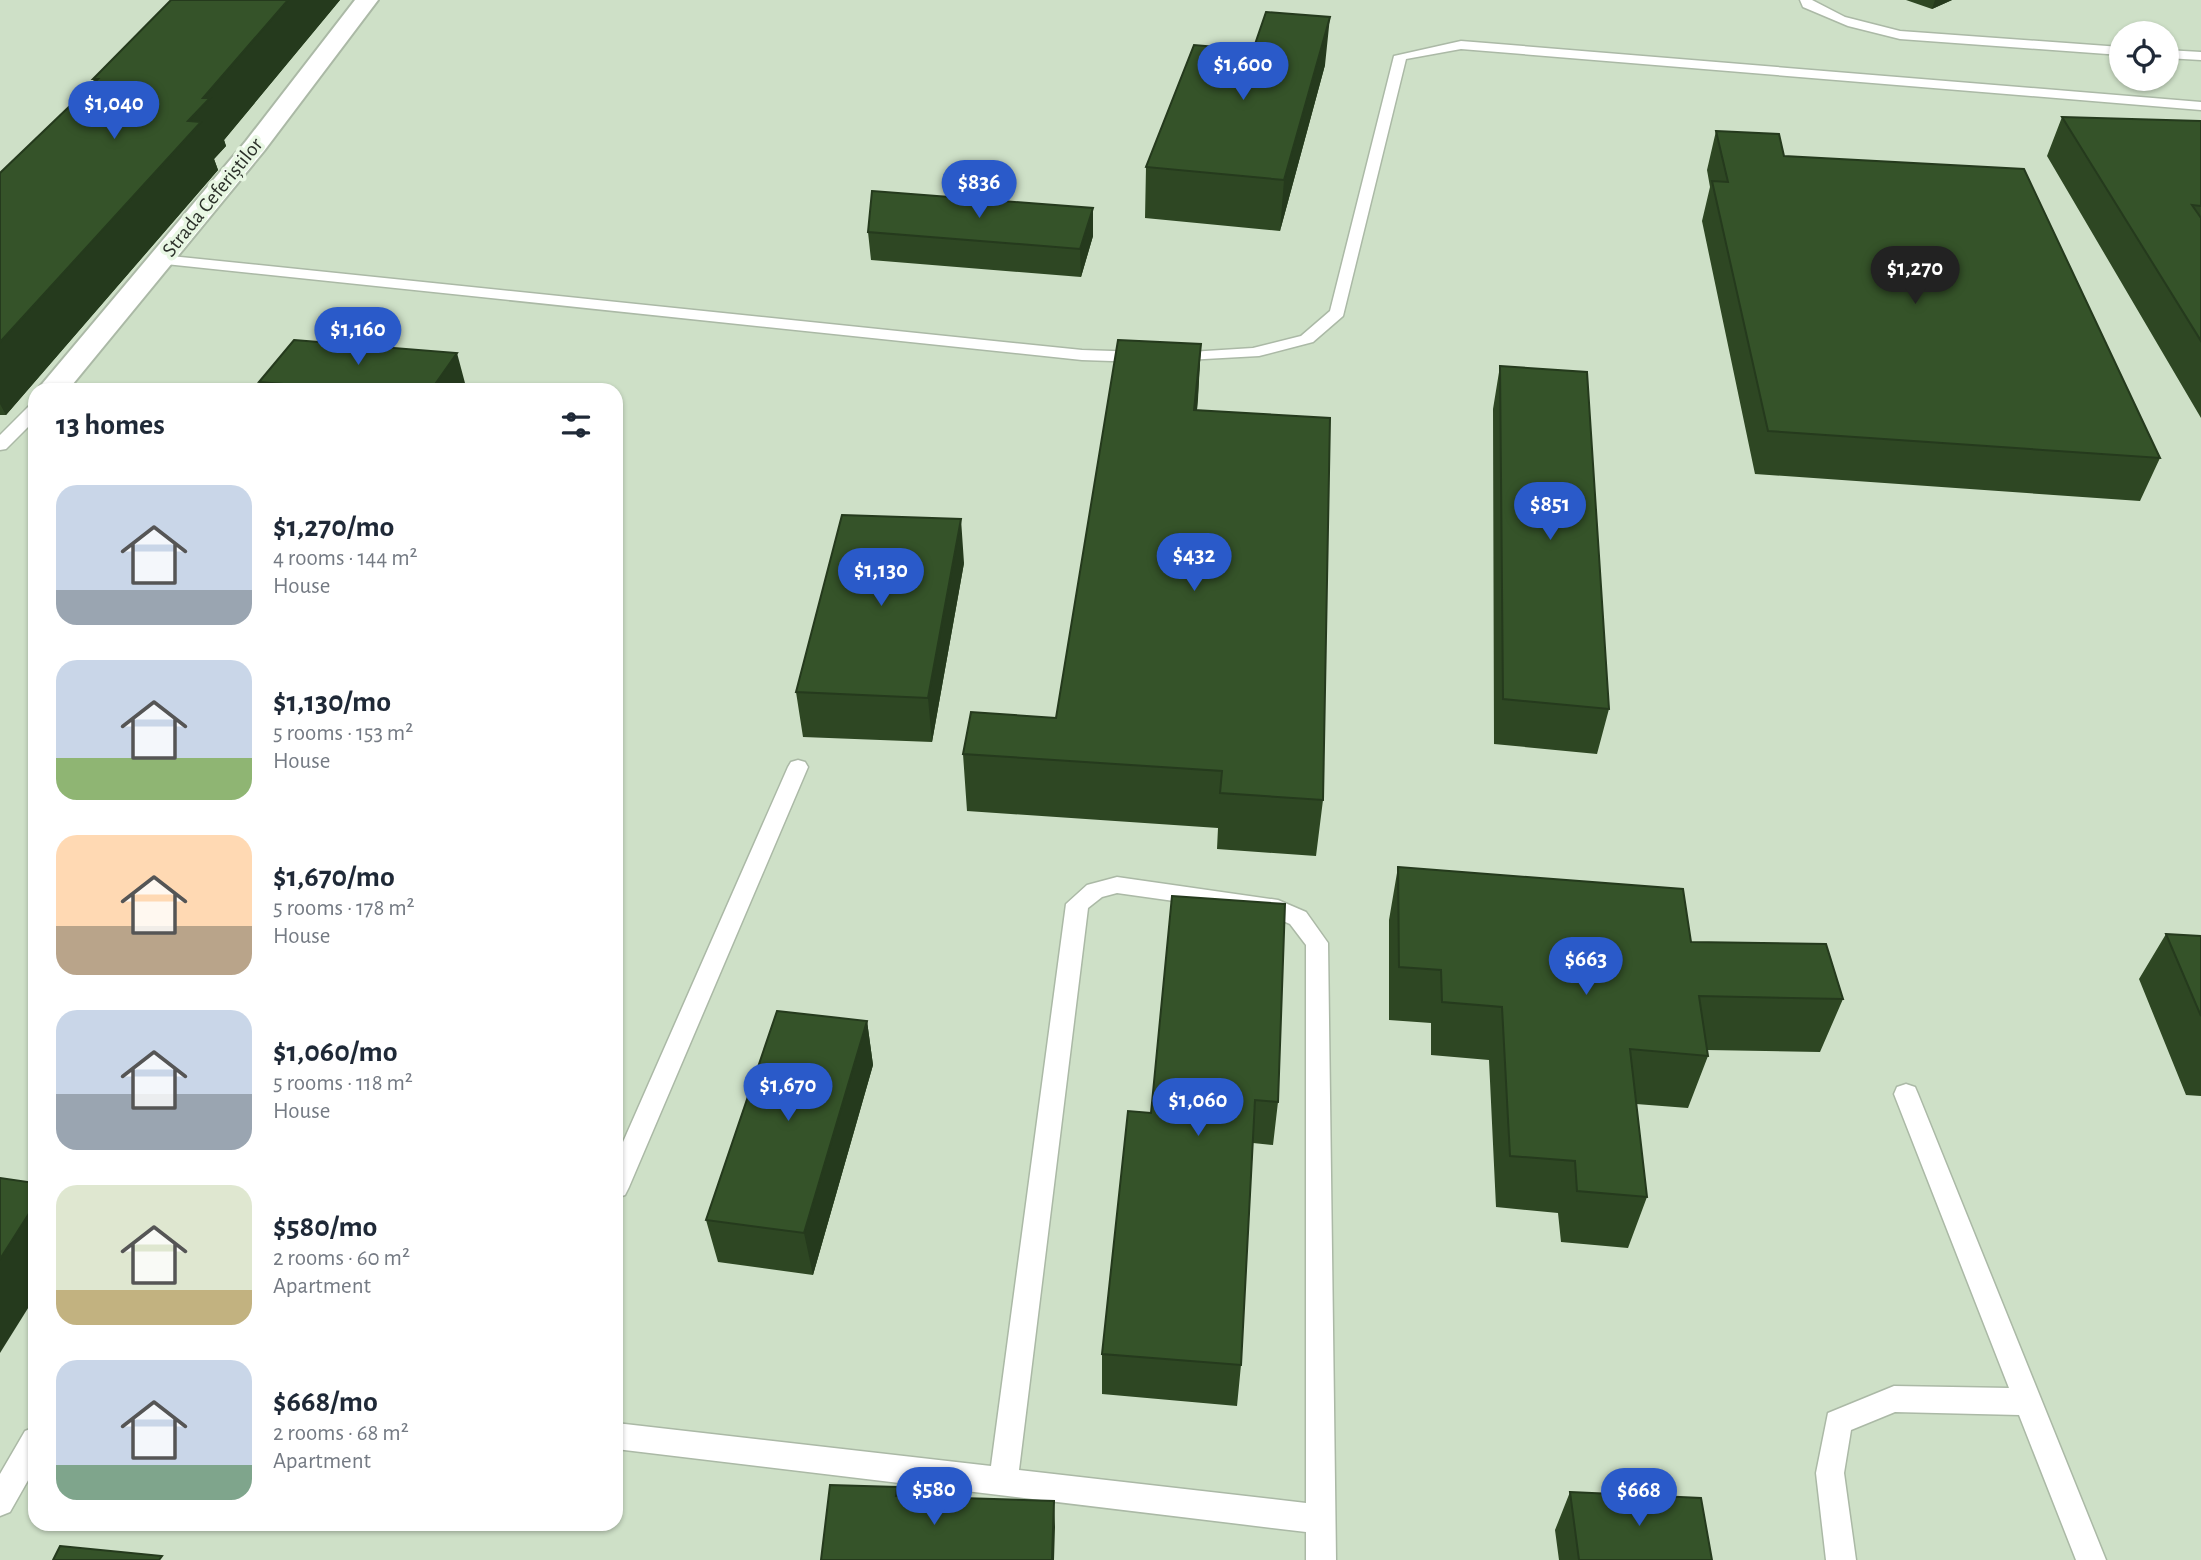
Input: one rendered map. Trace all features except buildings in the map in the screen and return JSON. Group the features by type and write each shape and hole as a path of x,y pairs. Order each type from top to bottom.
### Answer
{"street":[{"name":"Strada Ceferiștilor","path":"58,383 255,146 367,0"}],"lane":[{"path":"1806,0 1807,4 1828,16 1876,31 2109,50"},
{"path":"161,260 1082,355 1192,359 1253,353 1307,339 1337,313 1400,57 1426,49 1461,45 2201,106"},
{"path":"2179,55 2201,57"},
{"path":"0,445 28,417"},
{"path":"623,1171 798,766"},
{"path":"1003,1483 1077,904 1095,891 1117,885 1270,905 1298,918 1317,943 1321,1560"},
{"path":"1906,1094 2091,1560"},
{"path":"1841,1560 1830,1474 1838,1422 1894,1399 2028,1402"},
{"path":"623,1437 1320,1520"},
{"path":"0,1502 28,1453"}],"shaded area":[{"path":"0,0 2201,0 2201,1560 0,1560"}]}
